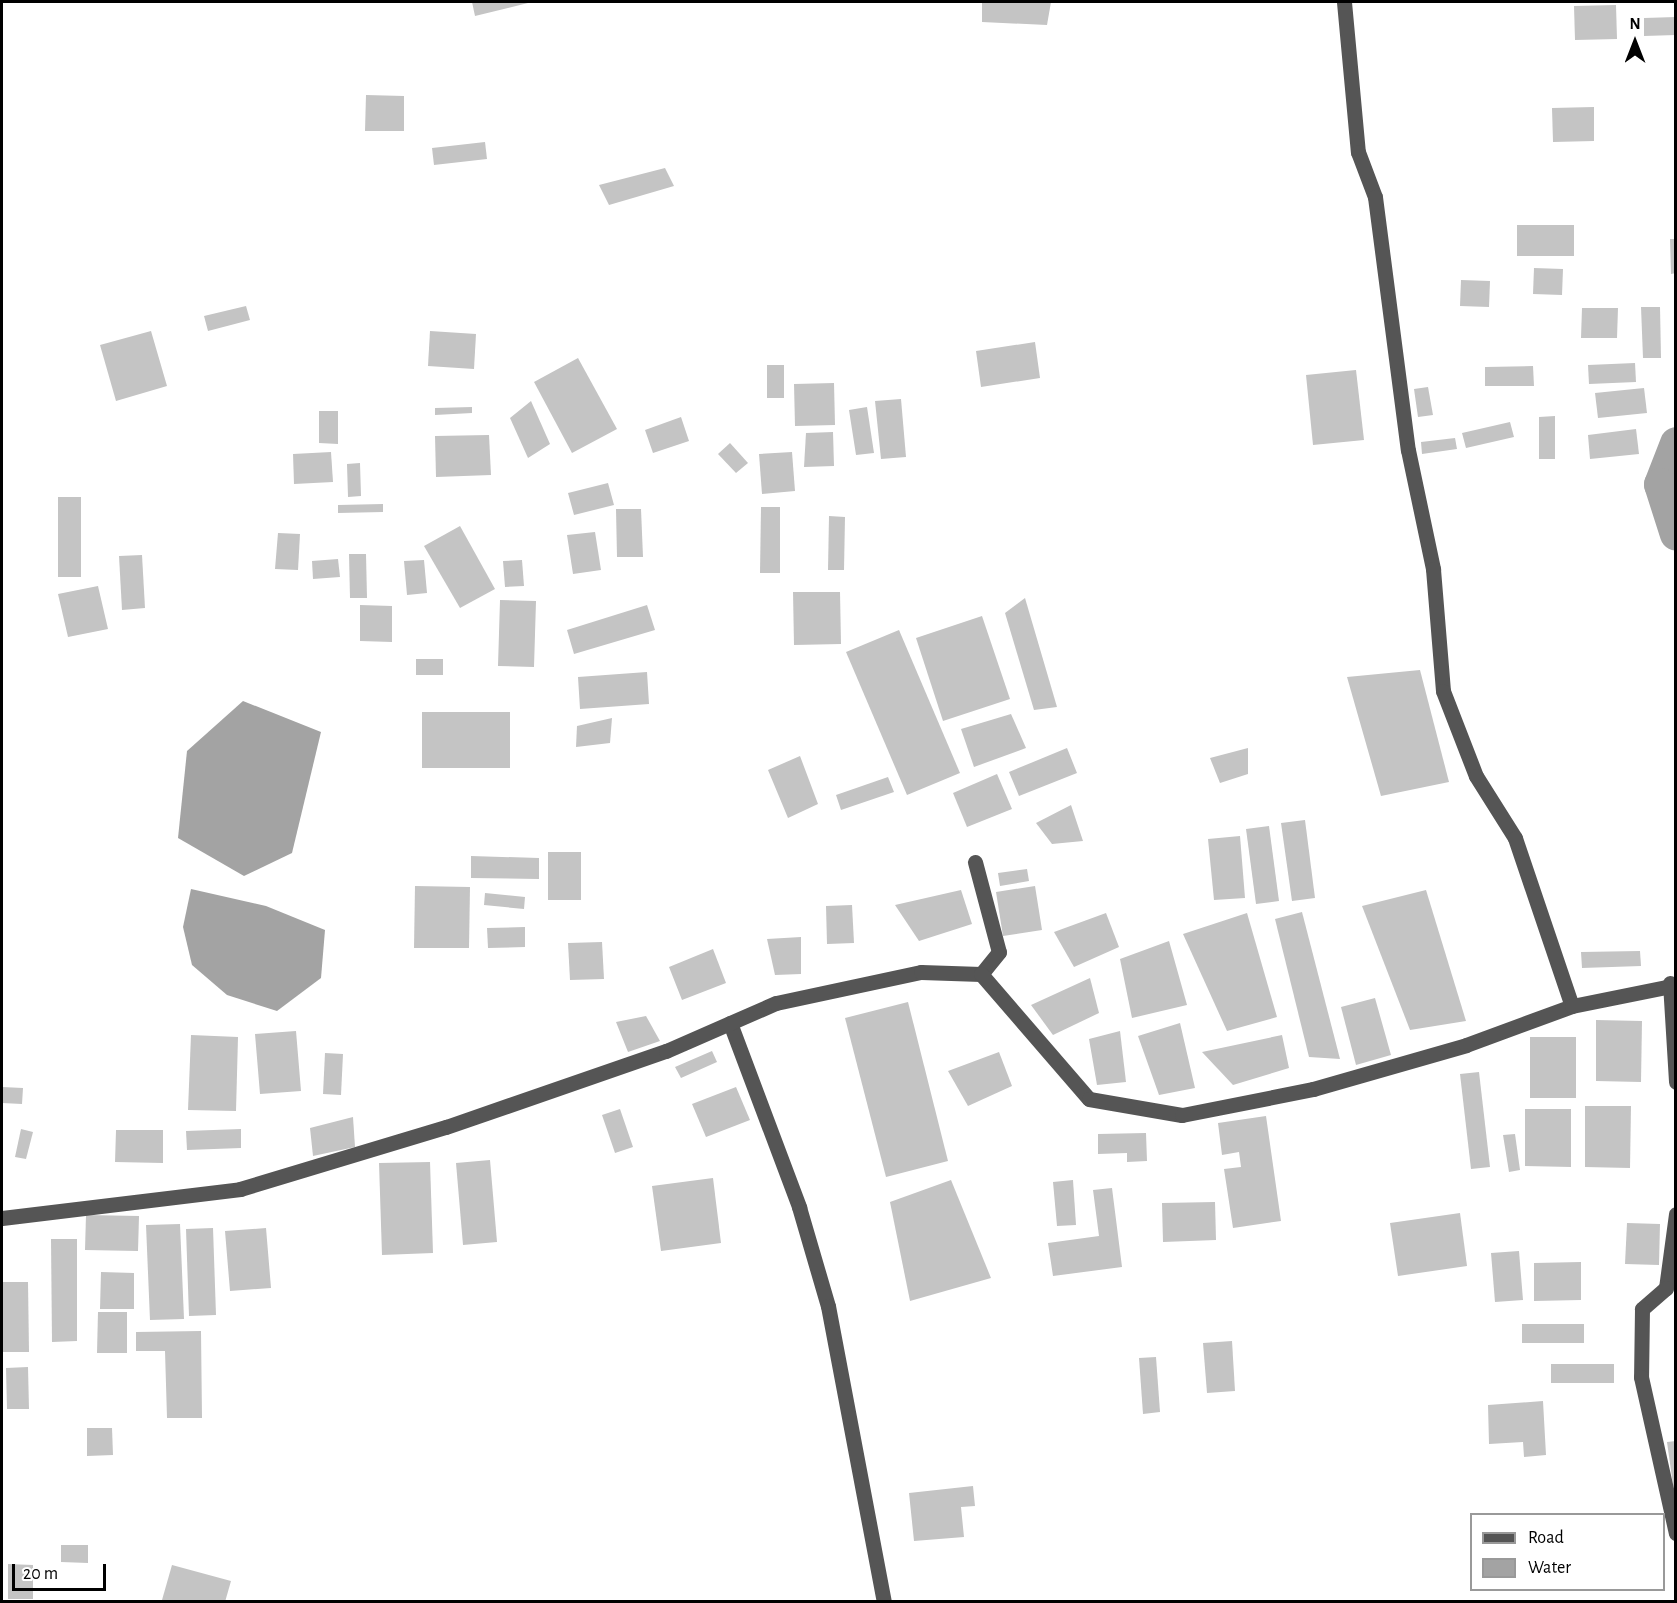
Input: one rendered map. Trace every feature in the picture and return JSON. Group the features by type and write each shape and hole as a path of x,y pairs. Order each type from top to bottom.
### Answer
{"street":[{"path":"1344,2 1358,152 1375,197 1407,450 1433,569 1443,692 1476,776 1515,838 1572,1006"},
{"path":"975,862 999,952 981,974"},
{"path":"2,1218 240,1189 446,1127 666,1051 776,1003 921,972 981,974 1089,1100 1182,1115 1312,1089 1466,1045 1572,1006 1673,984 1676,1082"},
{"path":"730,1023 799,1208 828,1305 884,1602"},
{"path":"1676,1215 1666,1288 1642,1309 1641,1377 1676,1533"}],"water":[{"path":"243,701 321,732 292,853 244,876 178,838 187,751"},
{"path":"191,889 266,906 325,930 321,978 277,1011 227,995 192,965 183,927"}],"building":[{"path":"472,2 532,2 475,16"},
{"path":"982,2 1051,2 1047,25 982,22"},
{"path":"1616,5 1617,39 1575,40 1574,6"},
{"path":"1676,17 1676,35 1644,36 1644,18"},
{"path":"366,95 404,96 404,131 365,131"},
{"path":"1594,107 1594,141 1553,142 1552,108"},
{"path":"485,142 487,159 434,165 432,148"},
{"path":"665,168 674,186 609,205 599,185"},
{"path":"1517,225 1574,225 1574,256 1517,256"},
{"path":"1670,239 1676,239 1676,273 1671,274"},
{"path":"1534,268 1563,269 1562,295 1533,294"},
{"path":"1461,280 1490,281 1489,307 1460,306"},
{"path":"246,306 250,320 208,331 204,316"},
{"path":"1641,307 1660,307 1661,358 1643,358"},
{"path":"1582,308 1618,308 1617,338 1581,338"},
{"path":"151,331 167,386 116,401 100,345"},
{"path":"430,331 476,334 474,369 428,366"},
{"path":"1035,342 1040,378 981,387 976,351"},
{"path":"578,358 617,429 572,453 534,382"},
{"path":"1635,363 1636,382 1589,384 1588,365"},
{"path":"767,365 784,365 784,398 767,398"},
{"path":"1533,366 1534,386 1485,386 1485,367"},
{"path":"1356,370 1364,440 1313,445 1306,375"},
{"path":"834,383 835,425 795,426 794,384"},
{"path":"1428,387 1433,415 1418,417 1414,389"},
{"path":"1644,388 1647,413 1598,418 1595,393"},
{"path":"901,399 906,457 881,459 875,401"},
{"path":"531,401 550,444 528,458 510,418"},
{"path":"472,407 472,413 435,415 435,408"},
{"path":"867,407 874,453 856,455 849,410"},
{"path":"319,411 338,411 338,444 319,443"},
{"path":"1555,416 1555,459 1539,459 1539,417"},
{"path":"681,417 689,441 653,453 645,430"},
{"path":"1510,422 1514,437 1466,448 1462,433"},
{"path":"1636,429 1639,454 1590,459 1588,435"},
{"path":"833,432 834,466 804,467 806,433"},
{"path":"489,435 491,475 436,477 435,436"},
{"path":"1455,438 1457,449 1422,454 1421,442"},
{"path":"730,443 748,463 736,473 718,454"},
{"path":"331,452 333,482 294,484 293,454"},
{"path":"792,452 795,491 762,494 759,454"},
{"path":"360,463 361,496 348,497 347,464"},
{"path":"608,483 614,505 574,515 568,493"},
{"path":"58,497 81,497 81,577 58,577"},
{"path":"383,504 383,512 338,513 338,505"},
{"path":"761,507 780,507 780,573 760,573"},
{"path":"616,509 641,509 643,557 617,557"},
{"path":"829,516 845,517 844,570 828,570"},
{"path":"460,526 495,589 460,608 424,546"},
{"path":"595,532 601,570 573,574 567,535"},
{"path":"278,533 300,534 298,570 275,569"},
{"path":"349,554 366,554 367,598 350,598"},
{"path":"142,555 145,608 122,610 119,556"},
{"path":"338,559 340,577 313,579 312,561"},
{"path":"424,560 427,593 407,595 404,561"},
{"path":"522,560 524,586 505,587 503,561"},
{"path":"98,586 108,629 68,637 58,594"},
{"path":"793,592 840,592 841,644 794,645"},
{"path":"1025,598 1057,707 1034,710 1005,613"},
{"path":"500,600 536,601 534,667 498,666"},
{"path":"360,605 392,606 392,642 360,641"},
{"path":"647,605 655,630 574,654 567,630"},
{"path":"982,616 1010,699 943,721 916,638"},
{"path":"899,630 960,773 907,795 846,652"},
{"path":"416,659 443,659 443,675 416,675"},
{"path":"1420,670 1449,782 1381,796 1347,677"},
{"path":"647,672 649,704 580,709 578,677"},
{"path":"422,712 510,712 510,768 422,768"},
{"path":"1011,714 1026,748 974,767 961,729"},
{"path":"612,718 610,743 576,747 577,726"},
{"path":"1067,748 1077,773 1019,796 1009,772"},
{"path":"1248,748 1248,774 1220,783 1210,758"},
{"path":"800,756 818,804 788,818 768,770"},
{"path":"997,774 1012,809 967,827 953,793"},
{"path":"888,777 894,792 841,810 836,795"},
{"path":"1071,805 1083,841 1052,844 1036,823"},
{"path":"1305,820 1315,898 1292,901 1281,823"},
{"path":"1269,826 1279,901 1256,904 1246,829"},
{"path":"1240,836 1245,898 1214,900 1208,839"},
{"path":"548,852 581,852 581,900 548,900"},
{"path":"471,856 539,858 539,879 471,878"},
{"path":"1027,869 1029,881 1000,886 998,873"},
{"path":"415,886 470,887 469,948 414,948"},
{"path":"1035,886 1042,930 1003,936 996,892"},
{"path":"961,890 972,924 919,941 895,905"},
{"path":"1426,890 1466,1021 1410,1030 1362,906"},
{"path":"485,893 525,897 524,909 484,905"},
{"path":"852,905 854,943 827,944 826,906"},
{"path":"1302,912 1340,1059 1309,1057 1275,919"},
{"path":"1106,913 1119,947 1074,967 1054,932"},
{"path":"1247,913 1277,1017 1227,1031 1183,934"},
{"path":"525,927 525,947 488,948 487,928"},
{"path":"801,937 801,974 775,975 767,939"},
{"path":"1169,941 1187,1005 1132,1018 1120,959"},
{"path":"602,942 604,979 570,980 568,943"},
{"path":"713,949 726,983 682,1000 669,967"},
{"path":"1640,951 1641,966 1582,968 1581,952"},
{"path":"1090,978 1099,1013 1053,1035 1031,1005"},
{"path":"1375,998 1391,1055 1356,1065 1341,1007"},
{"path":"908,1002 948,1161 886,1177 845,1018"},
{"path":"646,1016 660,1041 628,1052 616,1022"},
{"path":"1596,1020 1642,1021 1641,1082 1596,1081"},
{"path":"1180,1023 1195,1088 1159,1095 1138,1036"},
{"path":"296,1031 301,1091 260,1094 255,1034"},
{"path":"1120,1031 1126,1082 1097,1085 1089,1039"},
{"path":"191,1035 238,1037 236,1111 188,1110"},
{"path":"1282,1035 1289,1068 1233,1085 1202,1052"},
{"path":"1530,1037 1576,1037 1576,1098 1530,1098"},
{"path":"712,1051 717,1062 681,1078 675,1067"},
{"path":"999,1052 1012,1086 968,1106 948,1071"},
{"path":"325,1053 343,1054 341,1095 323,1094"},
{"path":"1479,1072 1490,1167 1471,1169 1460,1074"},
{"path":"2,1087 23,1088 22,1104 2,1103"},
{"path":"736,1087 750,1120 706,1137 692,1104"},
{"path":"1585,1106 1631,1106 1630,1168 1585,1167"},
{"path":"620,1109 633,1147 615,1153 602,1115"},
{"path":"1525,1109 1571,1109 1571,1167 1525,1166"},
{"path":"1266,1116 1281,1221 1233,1228 1224,1169 1241,1167 1239,1152 1222,1155 1218,1123"},
{"path":"353,1117 355,1147 313,1156 310,1128"},
{"path":"21,1129 33,1132 26,1159 15,1157"},
{"path":"241,1129 241,1148 187,1150 186,1131"},
{"path":"116,1130 163,1130 163,1163 115,1162"},
{"path":"1146,1133 1147,1161 1127,1162 1127,1153 1098,1154 1098,1134"},
{"path":"1515,1134 1520,1170 1509,1172 1503,1135"},
{"path":"490,1160 497,1242 463,1245 456,1163"},
{"path":"430,1162 433,1253 382,1255 379,1163"},
{"path":"713,1178 721,1243 661,1251 652,1186"},
{"path":"951,1180 991,1278 910,1301 890,1202"},
{"path":"1073,1180 1076,1225 1057,1226 1053,1182"},
{"path":"1112,1188 1122,1267 1053,1276 1048,1243 1099,1236 1093,1190"},
{"path":"1215,1202 1216,1240 1163,1242 1162,1203"},
{"path":"1460,1213 1467,1266 1398,1276 1390,1223"},
{"path":"86,1215 139,1216 138,1251 85,1250"},
{"path":"1627,1223 1660,1224 1659,1265 1625,1264"},
{"path":"180,1224 184,1319 150,1320 146,1225"},
{"path":"213,1228 216,1315 189,1316 186,1229"},
{"path":"266,1228 271,1288 230,1291 225,1231"},
{"path":"51,1239 77,1239 77,1341 52,1342"},
{"path":"1519,1251 1523,1300 1495,1302 1491,1253"},
{"path":"1581,1262 1581,1300 1534,1301 1534,1263"},
{"path":"101,1272 134,1273 134,1309 100,1309"},
{"path":"2,1282 28,1282 29,1352 2,1352"},
{"path":"98,1312 127,1312 127,1353 97,1353"},
{"path":"1522,1324 1584,1324 1584,1343 1522,1343"},
{"path":"201,1331 202,1418 167,1418 165,1351 136,1351 136,1332"},
{"path":"1232,1341 1235,1391 1207,1393 1203,1343"},
{"path":"1156,1357 1160,1412 1143,1414 1139,1358"},
{"path":"1551,1364 1614,1364 1614,1383 1551,1383"},
{"path":"28,1367 29,1409 7,1409 6,1368"},
{"path":"1543,1401 1546,1455 1524,1457 1523,1442 1489,1444 1488,1405"},
{"path":"87,1428 112,1428 113,1455 87,1456"},
{"path":"1676,1441 1676,1492 1674,1492 1667,1442"},
{"path":"973,1486 975,1506 961,1507 964,1537 914,1541 909,1493"},
{"path":"61,1545 88,1545 88,1563 61,1562"},
{"path":"8,1564 33,1565 33,1599 8,1599"},
{"path":"172,1565 231,1581 225,1602 162,1600"}],"waterway":[{"path":"1676,443 1660,484 1676,534"}]}
